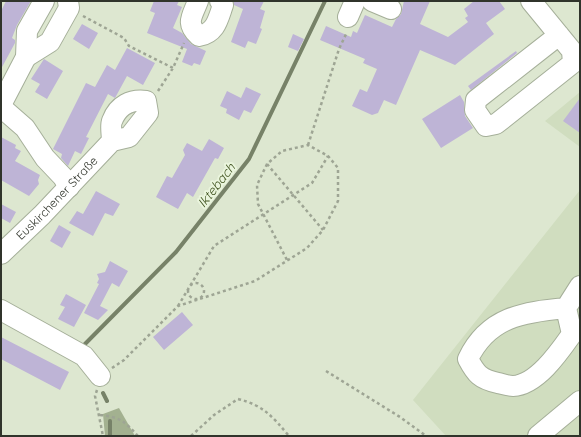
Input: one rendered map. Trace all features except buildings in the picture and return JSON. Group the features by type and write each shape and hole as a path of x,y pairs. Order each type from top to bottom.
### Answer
{"street":[{"path":"44,1 27,31 26,57 1,106 25,128 45,158 63,177 69,187"},
{"path":"198,1 190,24 191,28 199,36 208,34 216,26 223,5 220,1"},
{"path":"372,1 391,9"},
{"path":"531,1 559,35 572,51 573,63 496,124 486,126 475,110 476,100 559,35"},
{"path":"26,57 50,42 68,5"},
{"name":"Euskirchener Straße","path":"1,254 69,187 112,140 129,137 148,113 146,101"},
{"path":"566,308 528,313 506,318 490,329 474,347 468,359 477,375 496,383 514,386 530,381 555,358 572,334 566,308 580,286"},
{"path":"1,310 84,356 100,376"},
{"path":"538,436 580,401"}],"path":[{"path":"68,5 124,38 129,46 173,68"},
{"path":"308,145 350,15"},
{"path":"146,101 155,97 173,68 191,28"},
{"path":"178,306 255,281 307,248 323,230 338,201 338,168 328,156 308,145 282,151 267,164 258,185 258,204 288,260"},
{"path":"103,436 95,396 100,376 124,360 178,306 214,246 312,183 328,156"},
{"path":"267,164 323,230"},
{"path":"194,283 202,287 204,293 199,299 194,300 189,296 189,287 194,283"},
{"path":"326,371 400,417 426,436"},
{"path":"191,436 214,415 238,399 250,402 268,411 289,436"},
{"path":"100,415 116,417 126,422 138,436"}],"shaded area":[{"path":"580,92 580,147 545,121"},
{"path":"580,190 580,436 446,436 413,400"},
{"path":"119,408 135,436 105,436 103,414"}],"waterway":[{"name":"Iktebach","path":"85,348 84,345 176,252 249,159 325,1"},
{"name":"Iktebach","path":"103,393 107,401"},
{"name":"Iktebach","path":"110,421 110,436"}]}
